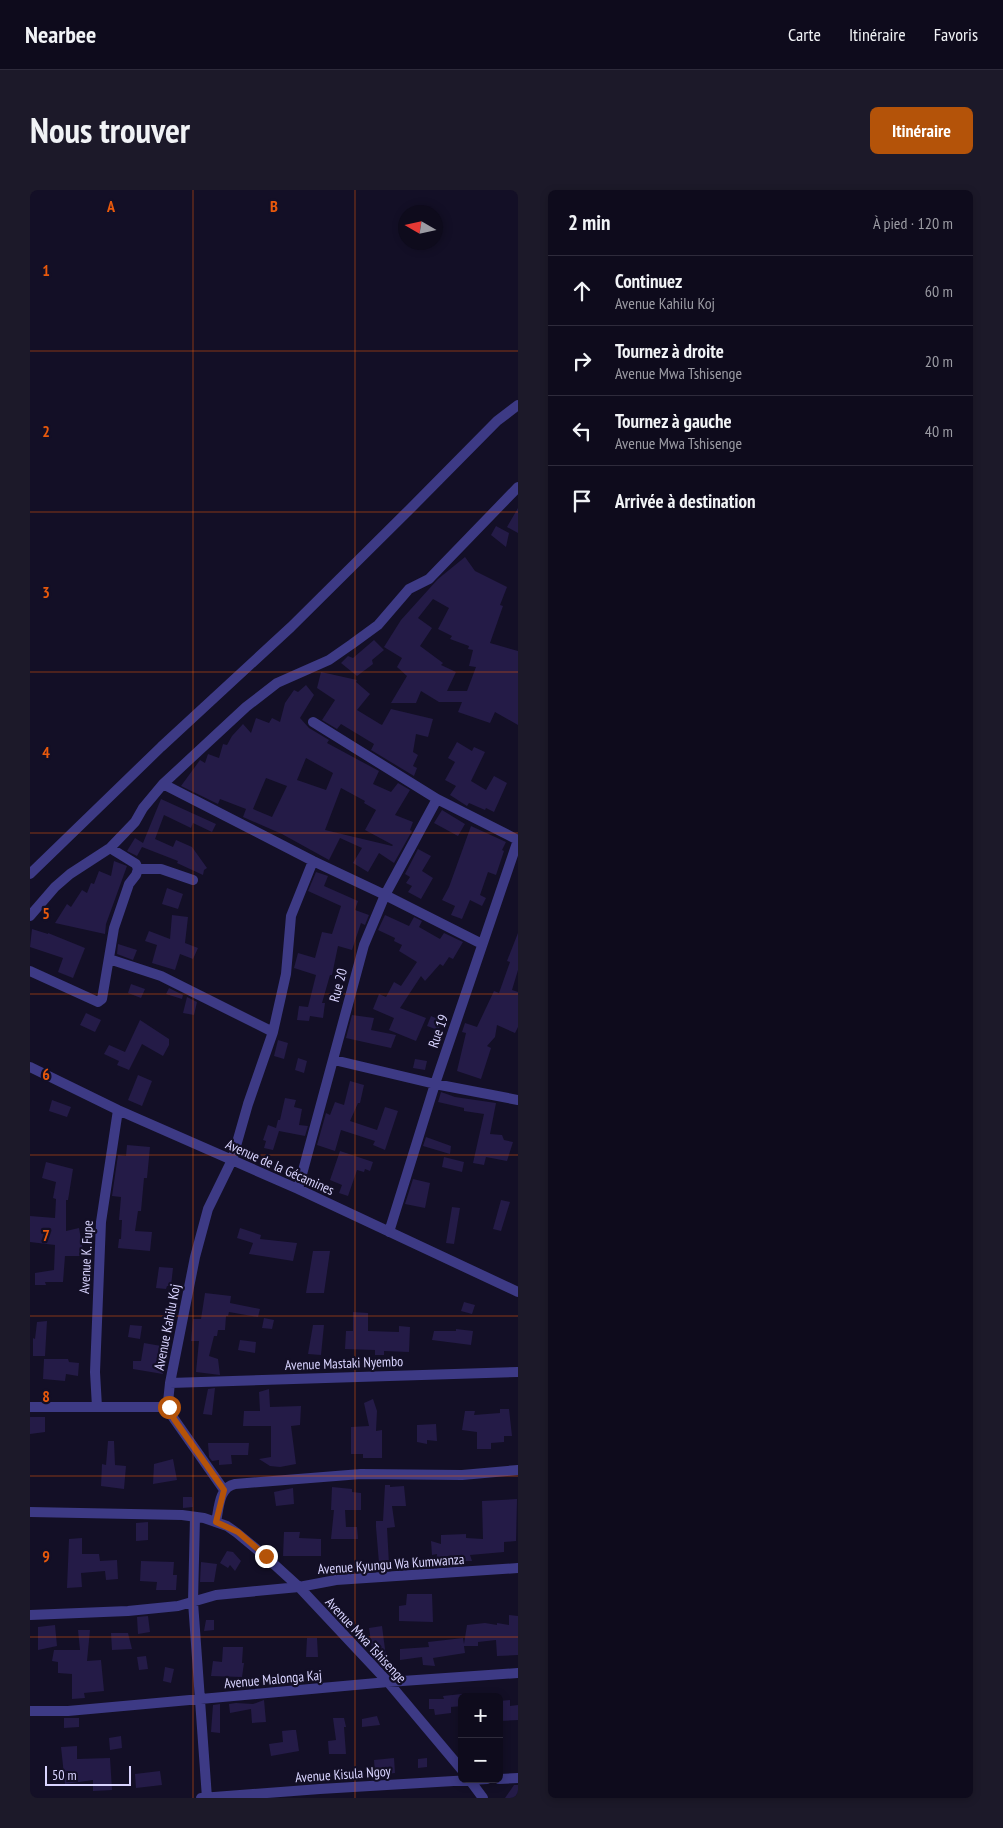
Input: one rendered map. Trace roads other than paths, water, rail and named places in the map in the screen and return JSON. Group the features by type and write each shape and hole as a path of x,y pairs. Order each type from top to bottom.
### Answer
{"street":[{"path":"30,874 290,626 409,510 497,420 518,405"},
{"path":"30,916 55,887 70,874 110,848 134,822 163,784 266,690 329,660 378,625 394,609 404,594 422,581 429,579 518,487"},
{"path":"313,722 437,799 518,840"},
{"path":"163,784 313,861 482,944"},
{"name":"Rue 20","path":"298,1189 364,945 385,895 437,799"},
{"name":"Rue 19","path":"389,1232 435,1084 518,840"},
{"path":"110,848 136,864 138,868 169,871 193,880"},
{"name":"Avenue Kahilu Koj","path":"169,1407 170,1382 198,1242 208,1209 232,1160 248,1104 273,1032 286,974 291,916 313,861"},
{"path":"30,971 100,1001 104,995 114,928 129,884 136,875 138,868"},
{"path":"109,959 161,976 273,1032"},
{"path":"334,1060 435,1084 518,1100"},
{"name":"Avenue de la Gécamines","path":"30,1067 118,1110 298,1189 518,1292"},
{"name":"Avenue K. Fupe","path":"97,1407 95,1372 101,1222 118,1110"},
{"name":"Avenue Mastaki Nyembo","path":"170,1382 518,1372"},
{"path":"30,1407 169,1407 174,1419 224,1490"},
{"path":"216,1522 224,1490 230,1484 361,1474 462,1475 518,1470"},
{"name":"Avenue Mwa Tshisenge","path":"30,1512 182,1515 216,1522 238,1532 298,1587 388,1682 458,1765"},
{"path":"195,1517 193,1602 207,1798"},
{"name":"Avenue Kyungu Wa Kumwanza","path":"30,1614 128,1611 178,1606 216,1595 298,1587 346,1579 518,1568"},
{"name":"Avenue Malonga Kaj","path":"30,1711 68,1711 388,1682 518,1673"},
{"path":"503,1779 518,1778"},
{"name":"Avenue Kisula Ngoy","path":"201,1798 458,1781"},
{"path":"472,1783 484,1798"}]}
